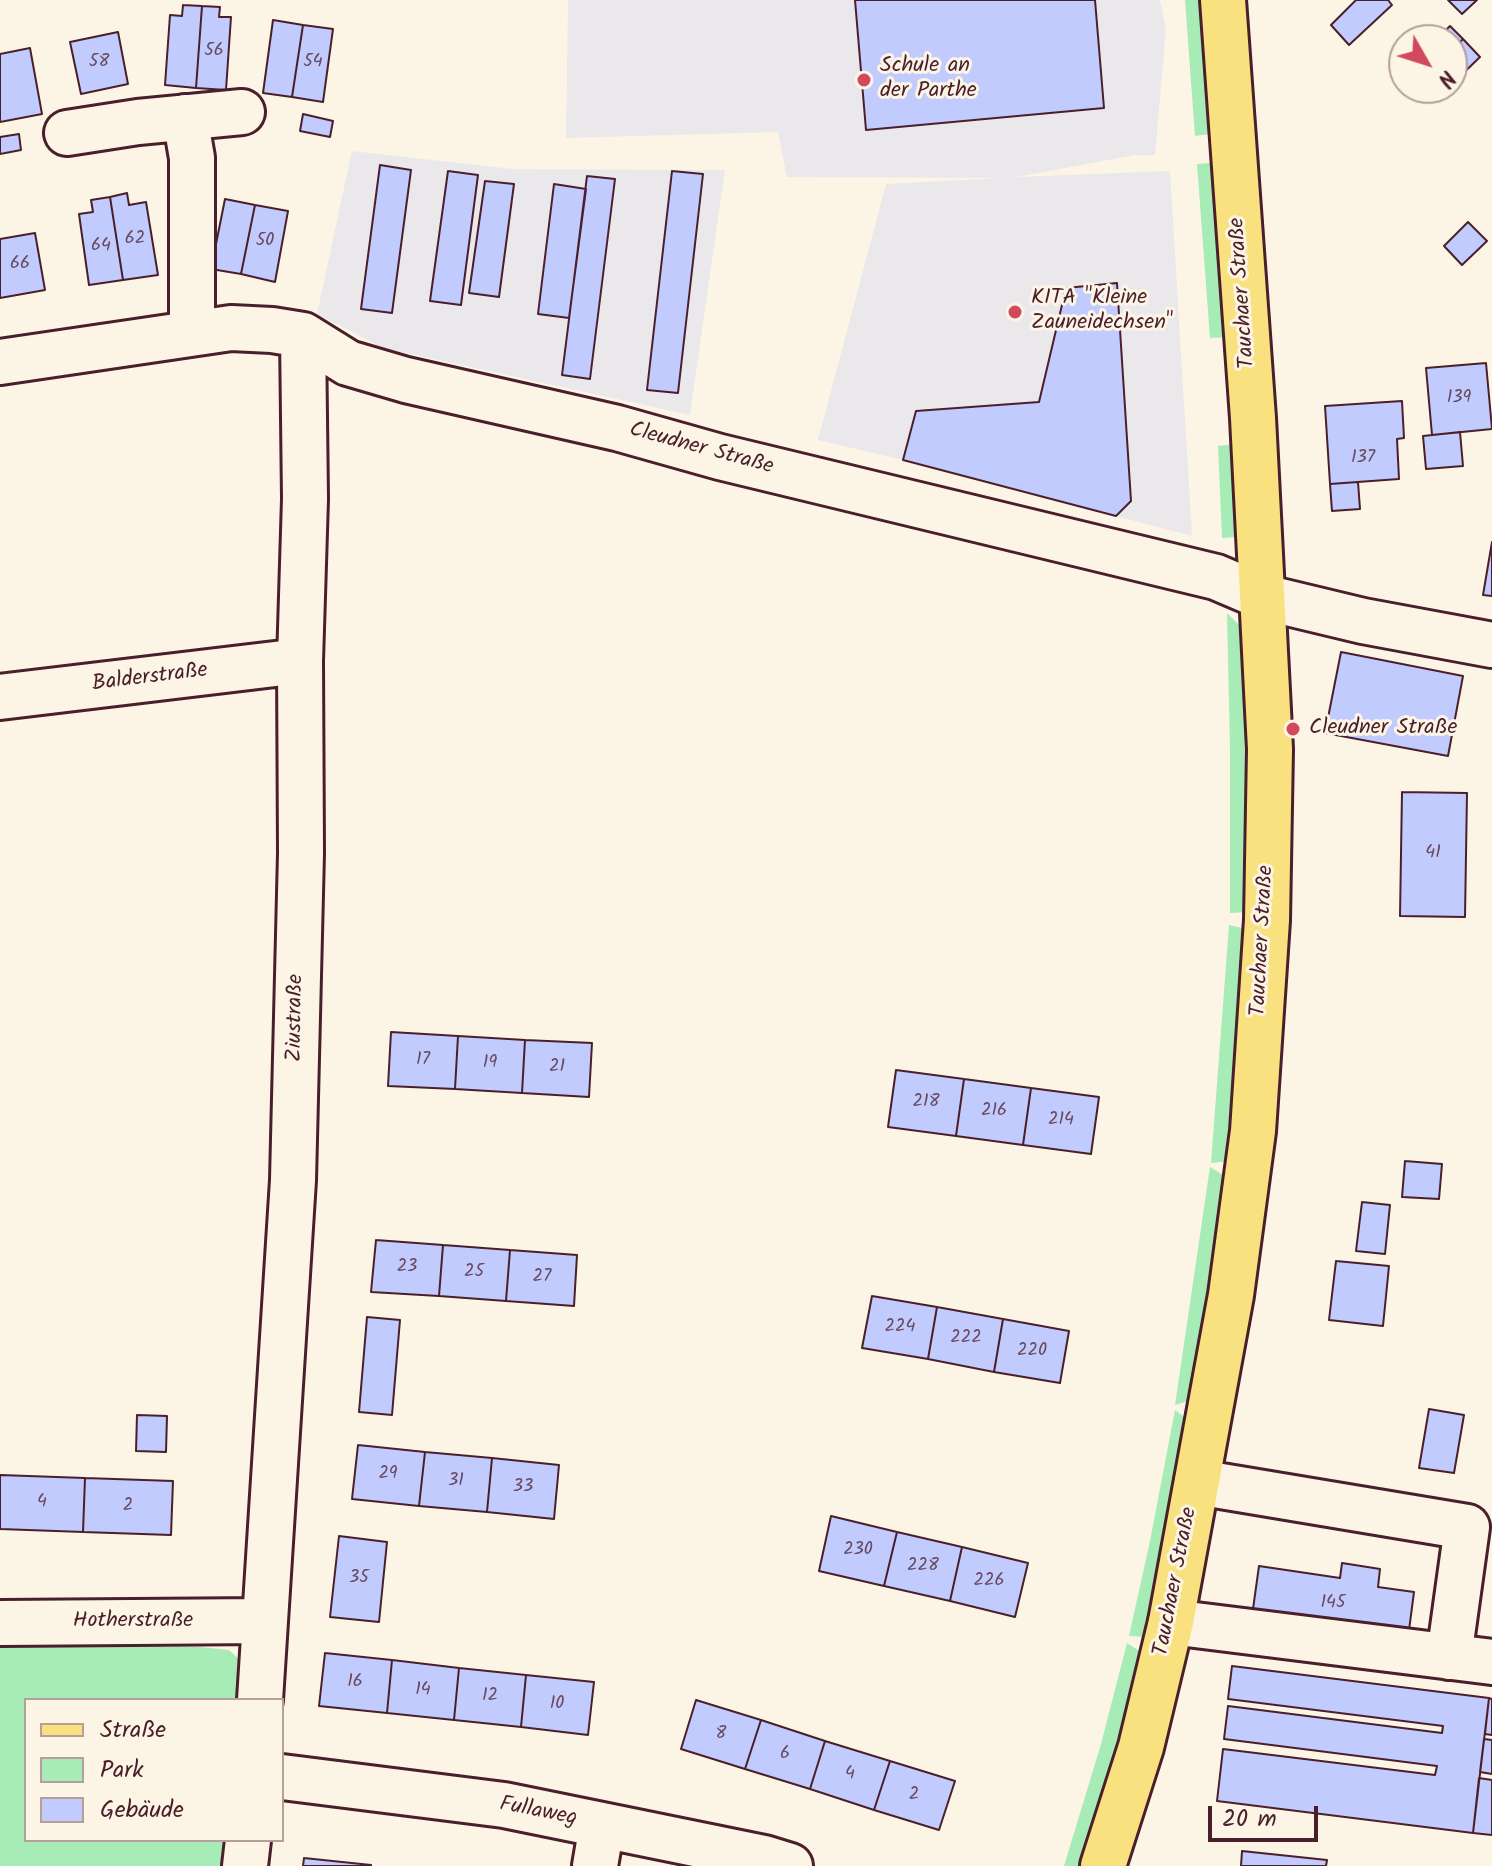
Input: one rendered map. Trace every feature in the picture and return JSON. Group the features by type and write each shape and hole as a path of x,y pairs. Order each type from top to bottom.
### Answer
{"main road":[{"name":"Tauchaer Straße","path":"1103,1866 1141,1747 1171,1622 1231,1295 1253,1131 1267,889 1270,749 1253,418 1223,0"}],"street":[{"path":"67,133 242,112"},
{"path":"185,117 192,158 192,332"},
{"name":"Cleudner Straße","path":"0,362 231,328 303,335 348,363 406,380 617,428 720,457 1216,577 1263,597 1363,621 1492,645"},
{"name":"Ziustraße","path":"260,1698 293,1180 301,853 300,661 305,499 303,335"},
{"name":"Balderstraße","path":"0,697 300,661"},
{"path":"1197,1482 1467,1527 1449,1657"},
{"name":"Hotherstraße","path":"0,1623 265,1621"},
{"path":"1171,1622 1492,1662"},
{"name":"Fullaweg","path":"284,1777 504,1805 598,1845 764,1858 790,1866"},
{"path":"245,1866 248,1842"}],"shaded area":[{"path":"568,0 1160,0 1166,29 1155,155 1135,155 1017,177 1170,171 1192,536 818,440 886,184 1001,178 787,177 778,132 566,138"},
{"path":"352,151 513,169 725,170 690,415 383,348 317,314"}],"green space":[{"path":"1185,0 1202,0 1214,127 1209,134 1195,136"},
{"path":"1210,163 1216,170 1227,337 1210,338 1197,164"},
{"path":"1236,444 1242,530 1237,537 1222,538 1218,446"},
{"path":"1227,613 1243,629 1249,752 1249,912 1230,913 1230,748"},
{"path":"1229,925 1246,929 1229,1161 1211,1163"},
{"path":"1210,1167 1228,1178 1195,1399 1175,1405"},
{"path":"1175,1410 1191,1422 1148,1637 1129,1636 1150,1541"},
{"path":"1127,1643 1144,1654 1120,1752 1085,1866 1064,1866 1101,1744"},
{"path":"0,1646 200,1647 229,1650 242,1662 243,1698 24,1698 24,1842 227,1842 224,1866 0,1866"}],"building":[{"name":"Schule an der Parthe","path":"855,0 1095,0 1104,108 866,130"},
{"path":"1356,0 1388,0 1392,5 1349,45 1331,25"},
{"path":"1448,0 1477,0 1462,14"},
{"path":"183,5 202,6 196,88 165,85 170,15 182,16"},
{"path":"202,6 220,7 219,17 231,17 226,90 196,88"},
{"path":"273,20 303,25 292,97 263,93"},
{"path":"303,25 333,29 323,102 292,97"},
{"path":"118,32 128,84 81,94 70,42"},
{"path":"1468,44 1480,57 1468,69"},
{"path":"30,48 42,114 0,122 0,54"},
{"path":"303,114 333,121 330,137 300,131"},
{"path":"19,134 21,150 0,154 0,137"},
{"path":"380,165 411,170 392,313 361,309"},
{"path":"448,171 478,175 461,305 430,301"},
{"path":"672,171 703,174 678,393 647,390"},
{"path":"587,176 615,179 590,379 562,375"},
{"path":"485,181 514,184 499,297 469,293"},
{"path":"554,184 586,189 569,318 538,314"},
{"path":"127,193 129,205 146,202 158,275 123,280 110,197"},
{"path":"110,197 123,280 89,285 79,214 93,212 91,200"},
{"path":"225,199 255,205 241,274 211,269"},
{"path":"255,205 288,211 275,282 241,274"},
{"path":"1468,222 1487,241 1462,265 1444,246"},
{"path":"35,233 45,290 0,298 0,239"},
{"path":"1117,283 1131,501 1116,516 903,460 916,411 1039,402 1066,288"},
{"path":"1486,363 1492,429 1432,435 1426,368"},
{"path":"1402,401 1404,438 1397,439 1399,479 1330,484 1325,406"},
{"path":"1460,432 1463,466 1426,469 1423,436"},
{"path":"1358,482 1360,509 1332,511 1330,484"},
{"path":"1492,542 1492,596 1483,595"},
{"path":"1341,652 1463,676 1448,756 1325,733"},
{"path":"1402,792 1467,793 1465,917 1400,916"},
{"path":"391,1032 458,1036 455,1089 388,1086"},
{"path":"458,1036 525,1040 522,1093 455,1089"},
{"path":"525,1040 592,1043 589,1097 522,1093"},
{"path":"896,1070 964,1079 956,1136 888,1127"},
{"path":"964,1079 1031,1088 1023,1145 956,1136"},
{"path":"1031,1088 1099,1097 1091,1154 1023,1145"},
{"path":"1405,1161 1442,1164 1439,1199 1402,1197"},
{"path":"1362,1202 1390,1205 1385,1254 1356,1251"},
{"path":"376,1240 443,1245 439,1296 371,1292"},
{"path":"443,1245 510,1250 506,1301 439,1296"},
{"path":"510,1250 577,1255 574,1306 506,1301"},
{"path":"1336,1261 1389,1266 1383,1326 1329,1320"},
{"path":"872,1296 937,1307 928,1359 862,1348"},
{"path":"937,1307 1003,1319 994,1372 928,1359"},
{"path":"367,1317 400,1320 392,1415 359,1412"},
{"path":"1003,1319 1069,1331 1060,1383 994,1372"},
{"path":"1429,1409 1464,1415 1454,1473 1419,1468"},
{"path":"137,1415 167,1416 166,1452 136,1451"},
{"path":"358,1445 425,1452 419,1506 352,1499"},
{"path":"425,1452 492,1458 487,1512 419,1506"},
{"path":"492,1458 559,1465 554,1519 487,1512"},
{"path":"0,1475 85,1478 83,1532 0,1529"},
{"path":"85,1478 173,1481 171,1535 83,1532"},
{"path":"831,1516 897,1532 884,1586 819,1571"},
{"path":"897,1532 962,1547 950,1601 884,1586"},
{"path":"339,1536 387,1542 379,1622 330,1617"},
{"path":"962,1547 1028,1563 1015,1617 950,1601"},
{"path":"1342,1563 1380,1569 1378,1587 1414,1592 1408,1638 1252,1616 1259,1566 1340,1578"},
{"path":"325,1653 392,1660 387,1713 319,1706"},
{"path":"392,1660 459,1668 454,1720 387,1713"},
{"path":"1232,1666 1489,1698 1473,1833 1217,1801 1223,1749 1435,1775 1437,1766 1224,1739 1228,1706 1442,1733 1443,1726 1228,1699"},
{"path":"459,1668 526,1675 521,1727 454,1720"},
{"path":"526,1675 594,1682 588,1735 521,1727"},
{"path":"1489,1698 1492,1699 1492,1735 1485,1734"},
{"path":"696,1700 761,1720 745,1769 681,1749"},
{"path":"761,1720 825,1741 810,1789 745,1769"},
{"path":"1484,1739 1492,1740 1492,1774 1480,1772"},
{"path":"825,1741 890,1761 874,1810 810,1789"},
{"path":"890,1761 955,1781 939,1830 874,1810"},
{"path":"1479,1778 1492,1780 1492,1835 1473,1833"},
{"path":"1242,1851 1327,1860 1326,1866 1241,1866"},
{"path":"304,1858 371,1865 371,1866 303,1866"}],"place":[{"name":"Schule an der Parthe","path":"864,80"},
{"name":"KITA \"Kleine Zauneidechsen\"","path":"1015,312"},
{"name":"Cleudner Straße","path":"1293,729"}]}
